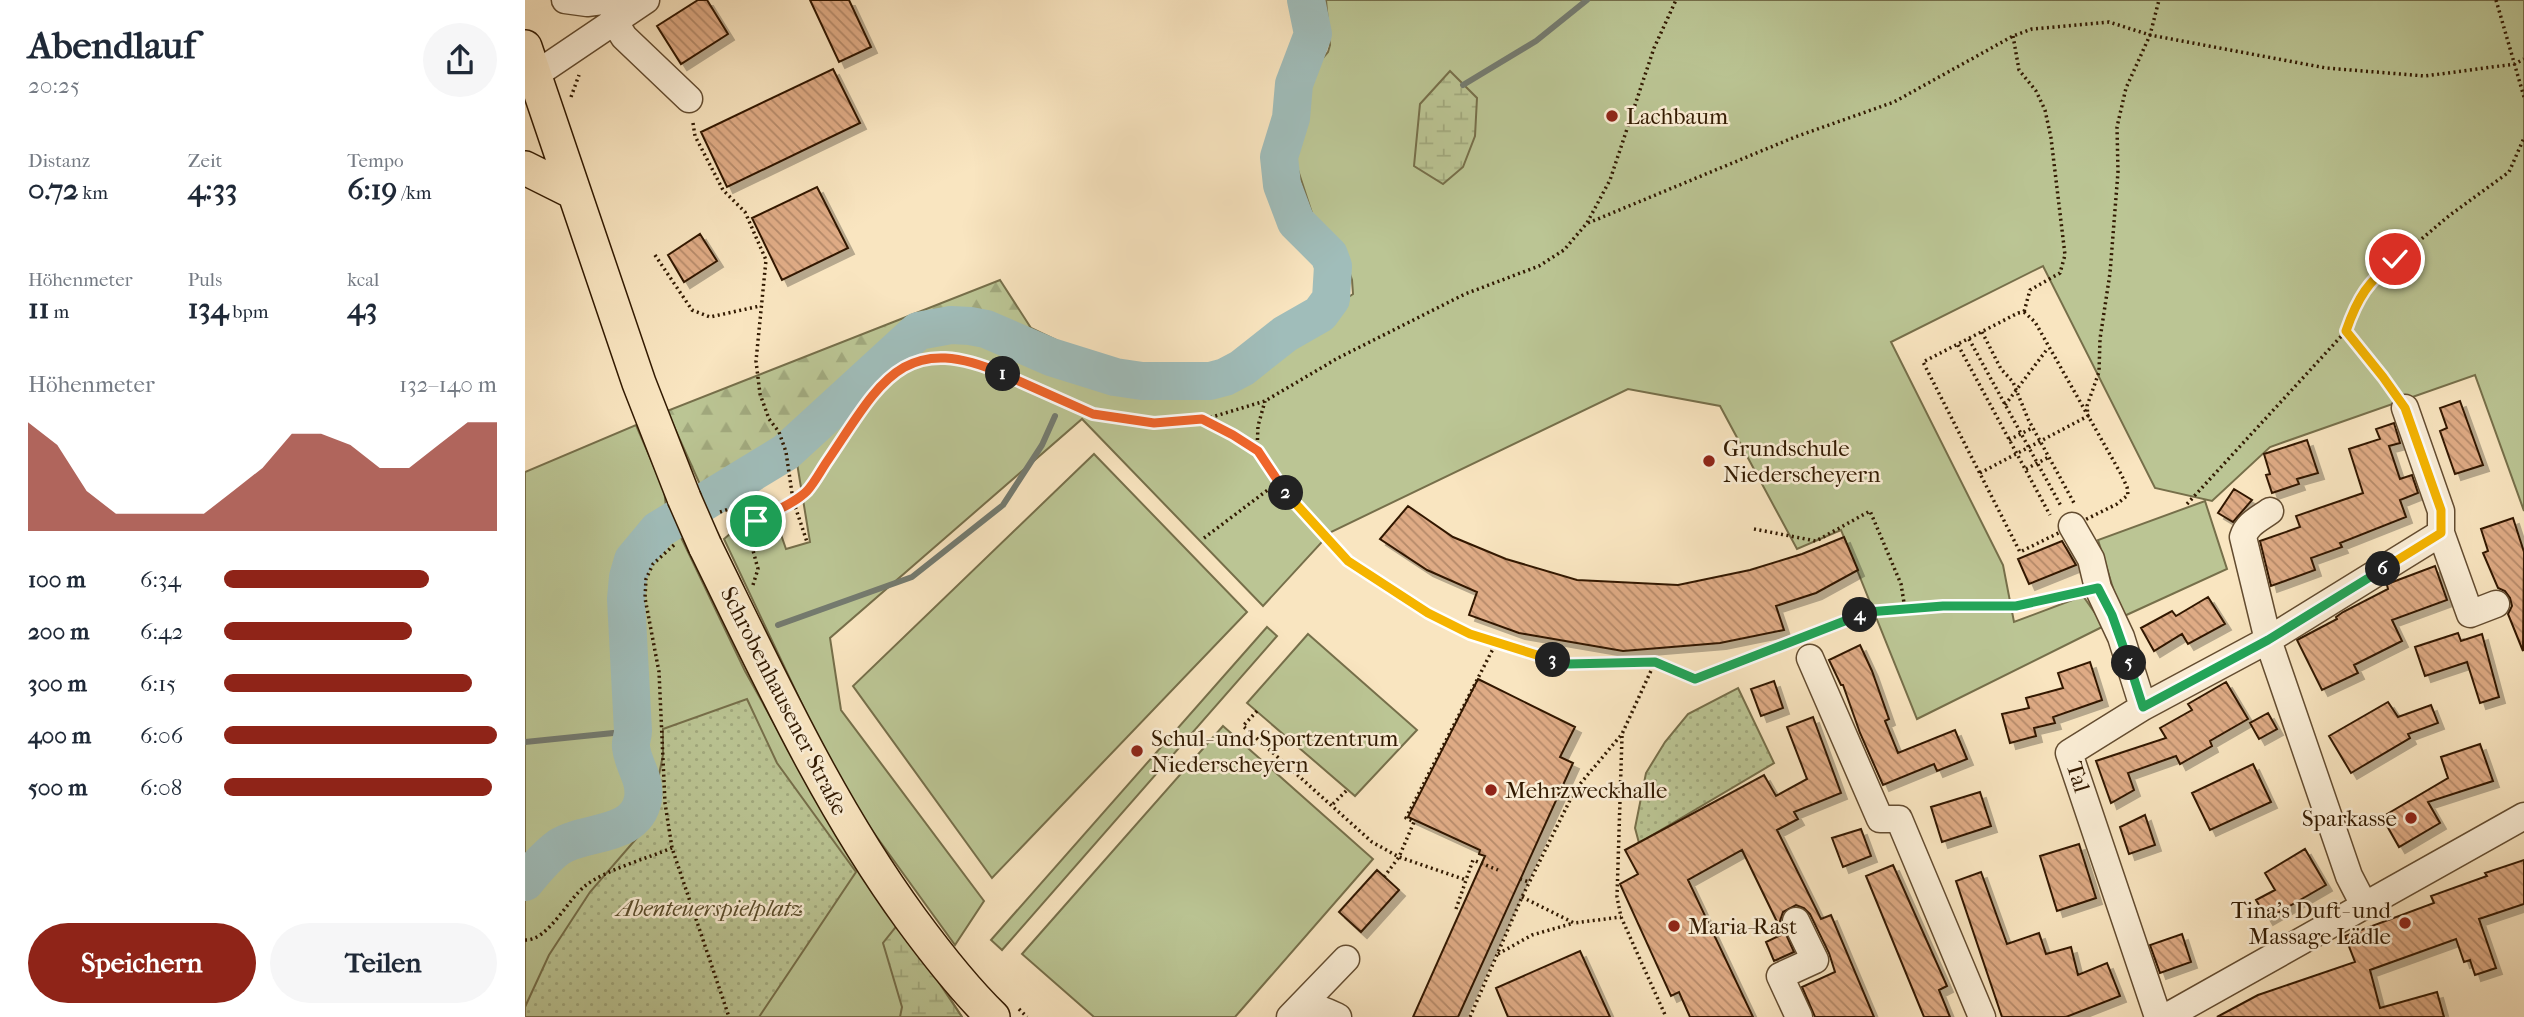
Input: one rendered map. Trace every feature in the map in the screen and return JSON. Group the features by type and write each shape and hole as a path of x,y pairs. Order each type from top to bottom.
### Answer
{"main road":[{"name":"Schrobenhausener Straße","path":"528,68 639,383 684,498 692,544 848,826 881,878 930,945 993,1017"},
{"path":"525,168 573,192"}],"street":[{"path":"565,0 612,10"},
{"path":"528,68 612,10 646,0"},
{"path":"612,10 624,37 689,99"},
{"path":"2405,408 2441,510 2441,533 2470,614 2496,604"},
{"path":"2270,511 2245,530 2243,537 2268,640 2349,876 2364,905"},
{"path":"2071,526 2091,559 2098,588 2121,637 2143,707"},
{"name":"Tal","path":"2158,1017 2069,753 2143,707 2268,640 2441,533"},
{"path":"1806,644 1880,819 1899,819 1982,1017"},
{"path":"2166,1017 2524,816"},
{"path":"1797,921 1815,960 1780,976 1799,1017"},
{"path":"1293,1016 1346,959"},
{"path":"1293,1016 1304,1007 1318,1008 1339,1017"}],"path":[{"path":"752,588 758,569 751,543 756,521 806,492 883,382 915,361 948,357 983,365 1093,414 1154,423 1202,419 1265,401 1338,358 1465,294 1539,266 1564,250 1587,223 1610,180 1654,48 1676,0"},
{"path":"2088,416 2087,406 2099,372 2100,339 2110,273 2118,172 2117,127 2126,88 2150,35 2158,0"},
{"path":"2497,0 2524,97"},
{"path":"1587,223 1795,137 1894,102 2013,36 2032,29 2109,22 2150,35 2339,69 2425,76 2515,64 2524,59"},
{"path":"2013,36 2019,70 2036,91 2045,110 2053,149 2065,255 2060,273 2030,290 2024,312"},
{"path":"689,99 695,136 723,190 745,212 766,260 756,361 760,394 769,419 779,432 785,448 793,500 807,542"},
{"path":"2187,504 2346,331 2354,308 2369,283 2413,244 2509,172 2524,138"},
{"path":"655,255 692,310 710,317 760,306"},
{"path":"2024,312 2031,316 2088,416 2121,474 2128,495 2117,504 2020,552 1923,362 2024,312"},
{"path":"2346,331 2405,408"},
{"path":"1982,332 2001,369 2017,389 2032,427 2049,457 2071,526"},
{"path":"1969,339 2071,526"},
{"path":"1958,345 2025,469 2071,526"},
{"path":"2005,405 2049,348"},
{"path":"1258,451 1258,426 1265,401"},
{"path":"1980,473 2088,416"},
{"path":"1202,419 1258,451 1277,483 1348,561 1428,613 1470,634 1568,664 1655,662 1695,679 1806,644 1868,612 2016,606 2098,588"},
{"path":"2009,440 2032,427"},
{"path":"2025,469 2049,457"},
{"path":"1204,538 1277,483"},
{"path":"715,513 744,504 782,507"},
{"path":"1754,529 1816,541 1870,511 1902,584 1905,609"},
{"path":"692,544 653,564 646,579 645,598 659,672 665,803 672,848 729,1017"},
{"path":"1384,877 1399,857 1414,822 1406,818 1496,643"},
{"path":"1470,1017 1522,897 1575,790 1622,734 1655,662"},
{"path":"1257,711 1243,726 1373,842 1399,857 1466,880"},
{"path":"1622,734 1616,879 1622,917 1666,1017"},
{"path":"1333,804 1348,789"},
{"path":"525,940 538,938 585,886 672,848"},
{"path":"1455,909 1473,860 1498,870"},
{"path":"1520,879 1529,882"},
{"path":"1522,897 1574,923"},
{"path":"1496,956 1532,934 1574,923 1622,917"}],"green space":[{"path":"1326,0 2524,0 2524,511 2475,375 2270,447 2212,501 2155,488 2043,266 1891,342 2003,565 2014,622 2083,596 2104,626 1917,719 1841,530 1797,549 1720,406 1628,389 1331,532 1263,606 1082,419 830,638 841,710 984,901 955,945 863,818 817,736 724,539 744,522 777,523 786,549 810,542 795,451 914,339 927,334 950,329 988,334 1102,382 1145,392 1190,395 1220,392 1209,368 1242,368 1266,351 1315,329 1324,322 1332,308 1353,294 1352,280 1312,213 1297,167 1296,154 1309,116 1308,82 1311,72 1328,52 1330,45"},
{"path":"1450,71 1477,98 1475,136 1463,167 1443,184 1414,166 1420,104"},
{"path":"1000,280 1031,328 1071,347 1066,350 1018,332 973,321 950,320 928,324 905,334 883,351 827,407 804,424 702,489 667,411"},
{"path":"636,425 664,490 666,506 745,671 796,763 962,1017 525,1017 525,472"},
{"path":"1094,454 1247,612 992,878 853,686"},
{"path":"2205,501 2227,569 2122,617 2098,540"},
{"path":"1267,627 1277,636 1002,950 991,940"},
{"path":"1308,634 1417,730 1355,796 1247,703"},
{"path":"1738,688 1774,763 1639,843 1635,828 1646,773 1665,742 1688,714"},
{"name":"Abenteuerspielplatz","path":"747,699 777,763 856,872 759,1017 525,1017 525,1007 549,955 590,892 649,824 663,755 663,729"},
{"path":"1223,726 1373,859 1235,1017 1094,1017 1022,954"},
{"path":"899,923 962,1017 900,1017 902,1007 883,943"}],"building":[{"path":"698,0 707,0 728,34 681,64 657,26"},
{"path":"810,0 849,0 871,47 839,62"},
{"path":"833,69 860,123 727,187 701,132"},
{"path":"817,187 848,248 782,280 752,218"},
{"path":"700,234 717,261 684,282 668,255"},
{"path":"2460,401 2483,465 2455,474 2440,431 2447,428 2440,408"},
{"path":"2394,423 2400,443 2389,446 2400,479 2412,475 2418,493 2400,500 2406,517 2340,543 2342,547 2311,558 2315,570 2271,586 2260,541 2300,527 2296,516 2363,493 2349,449 2380,439 2376,429"},
{"path":"2307,440 2318,473 2297,479 2299,484 2272,493 2266,475 2270,474 2264,454"},
{"path":"2234,489 2252,500 2233,522 2218,513"},
{"name":"Grundschule Niederscheyern","path":"1408,506 1453,537 1506,559 1577,580 1678,585 1750,570 1802,554 1844,537 1858,570 1816,593 1776,606 1784,630 1720,643 1623,651 1519,633 1469,615 1477,592 1427,570 1380,539"},
{"path":"2513,518 2524,552 2523,651 2508,614 2512,606 2510,598 2505,591 2498,588 2483,553 2488,551 2481,529"},
{"path":"2062,541 2076,565 2029,584 2018,559"},
{"path":"2435,566 2447,600 2392,620 2402,641 2354,665 2358,673 2322,690 2297,640 2388,589 2387,585 2390,583"},
{"path":"2208,597 2225,624 2188,644 2182,634 2154,651 2141,628 2172,611 2176,616"},
{"path":"2458,633 2461,641 2482,634 2499,697 2480,703 2467,662 2425,676 2415,647"},
{"path":"1860,645 1889,719 1885,721 1898,753 1955,730 1967,759 1937,771 1934,764 1883,785 1843,685 1829,660"},
{"path":"2090,662 2102,700 2053,717 2055,723 2034,728 2036,736 2010,743 2002,714 2029,708 2026,698 2063,688 2058,673"},
{"name":"Mehrzweckhalle","path":"1478,679 1575,727 1560,757 1573,763 1458,1017 1413,1017 1485,856 1479,854 1480,850 1408,817"},
{"path":"1774,681 1783,708 1761,716 1751,689"},
{"path":"2226,682 2248,719 2210,741 2212,746 2180,764 2176,756 2128,773 2134,790 2111,803 2096,761 2166,738 2160,728 2192,710 2188,704"},
{"path":"2388,702 2398,717 2431,705 2438,723 2408,734 2410,738 2351,773 2329,736"},
{"path":"2268,713 2277,729 2259,739 2250,723"},
{"path":"1813,717 1841,793 1794,812 1798,819 1777,830 1821,919 1831,915 1874,1017 1815,1017 1802,987 1835,972 1829,953 1810,914 1796,905 1783,912 1780,921 1794,952 1774,961 1766,942 1783,934 1742,850 1688,880 1753,1017 1690,1017 1679,992 1671,996 1620,884 1638,874 1625,850 1764,775 1776,796 1807,779 1787,727"},
{"path":"2480,744 2493,781 2428,802 2440,823 2399,847 2382,817 2448,778 2441,757"},
{"path":"2253,764 2271,802 2210,830 2192,793"},
{"path":"1980,792 1991,826 1942,842 1931,807"},
{"path":"2145,815 2155,845 2129,854 2120,827"},
{"path":"1861,829 1871,856 1843,867 1832,838"},
{"path":"2079,844 2096,898 2057,911 2040,856"},
{"path":"2305,849 2326,885 2267,919 2256,900 2275,890 2265,873"},
{"path":"2524,860 2524,904 2479,919 2496,968 2475,975 2470,960 2464,962 2456,939 2370,970 2380,1008 2437,992 2444,1017 2217,1017 2258,995 2355,962 2345,936 2434,903 2431,896"},
{"path":"1893,865 1947,986 1939,990 1950,1017 1924,1017 1866,876"},
{"path":"1377,870 1399,890 1361,932 1339,912"},
{"path":"1981,872 2007,944 2039,933 2046,954 2071,947 2078,975 2107,963 2120,996 2066,1017 2002,1017 1956,881"},
{"path":"2182,934 2191,962 2160,973 2150,945"},
{"path":"1580,951 1610,1017 1508,1017 1496,988"}],"waterway":[{"path":"525,882 559,847 631,821 643,799 643,785 631,745 633,731 626,599 633,560 658,530 786,452 918,331 951,325 970,326 986,329 1051,357 1115,377 1142,381 1210,381 1242,368 1285,334 1320,314 1331,299 1333,266 1329,255 1296,222 1282,185 1279,157 1291,118 1294,84 1313,34 1306,0"},
{"path":"1463,85 1536,41 1587,0"},
{"path":"778,625 912,577 1003,505 1042,445 1055,416"},
{"path":"525,742 633,731"}],"place":[{"name":"Lachbaum","path":"1612,116"},
{"name":"Grundschule Niederscheyern","path":"1709,461"},
{"name":"Schul- und Sportzentrum Niederscheyern","path":"1137,751"},
{"name":"Mehrzweckhalle","path":"1491,790"},
{"name":"Sparkasse","path":"2411,818"},
{"name":"Tina's Duft- und Massage Lädle","path":"2405,923"},
{"name":"Maria-Rast","path":"1674,926"}],"route":[{"path":"756,521 806,492 883,382 915,361 948,357 983,365 1093,414 1154,423 1202,419 1233,435 1258,451 1277,483 1348,561 1428,613 1470,634 1501,645 1568,664 1655,662 1695,679 1868,612 1943,606 2016,606 2098,588 2121,637 2143,707 2268,640 2441,533 2441,510 2405,408 2346,331 2354,308 2369,283 2395,259"}]}
